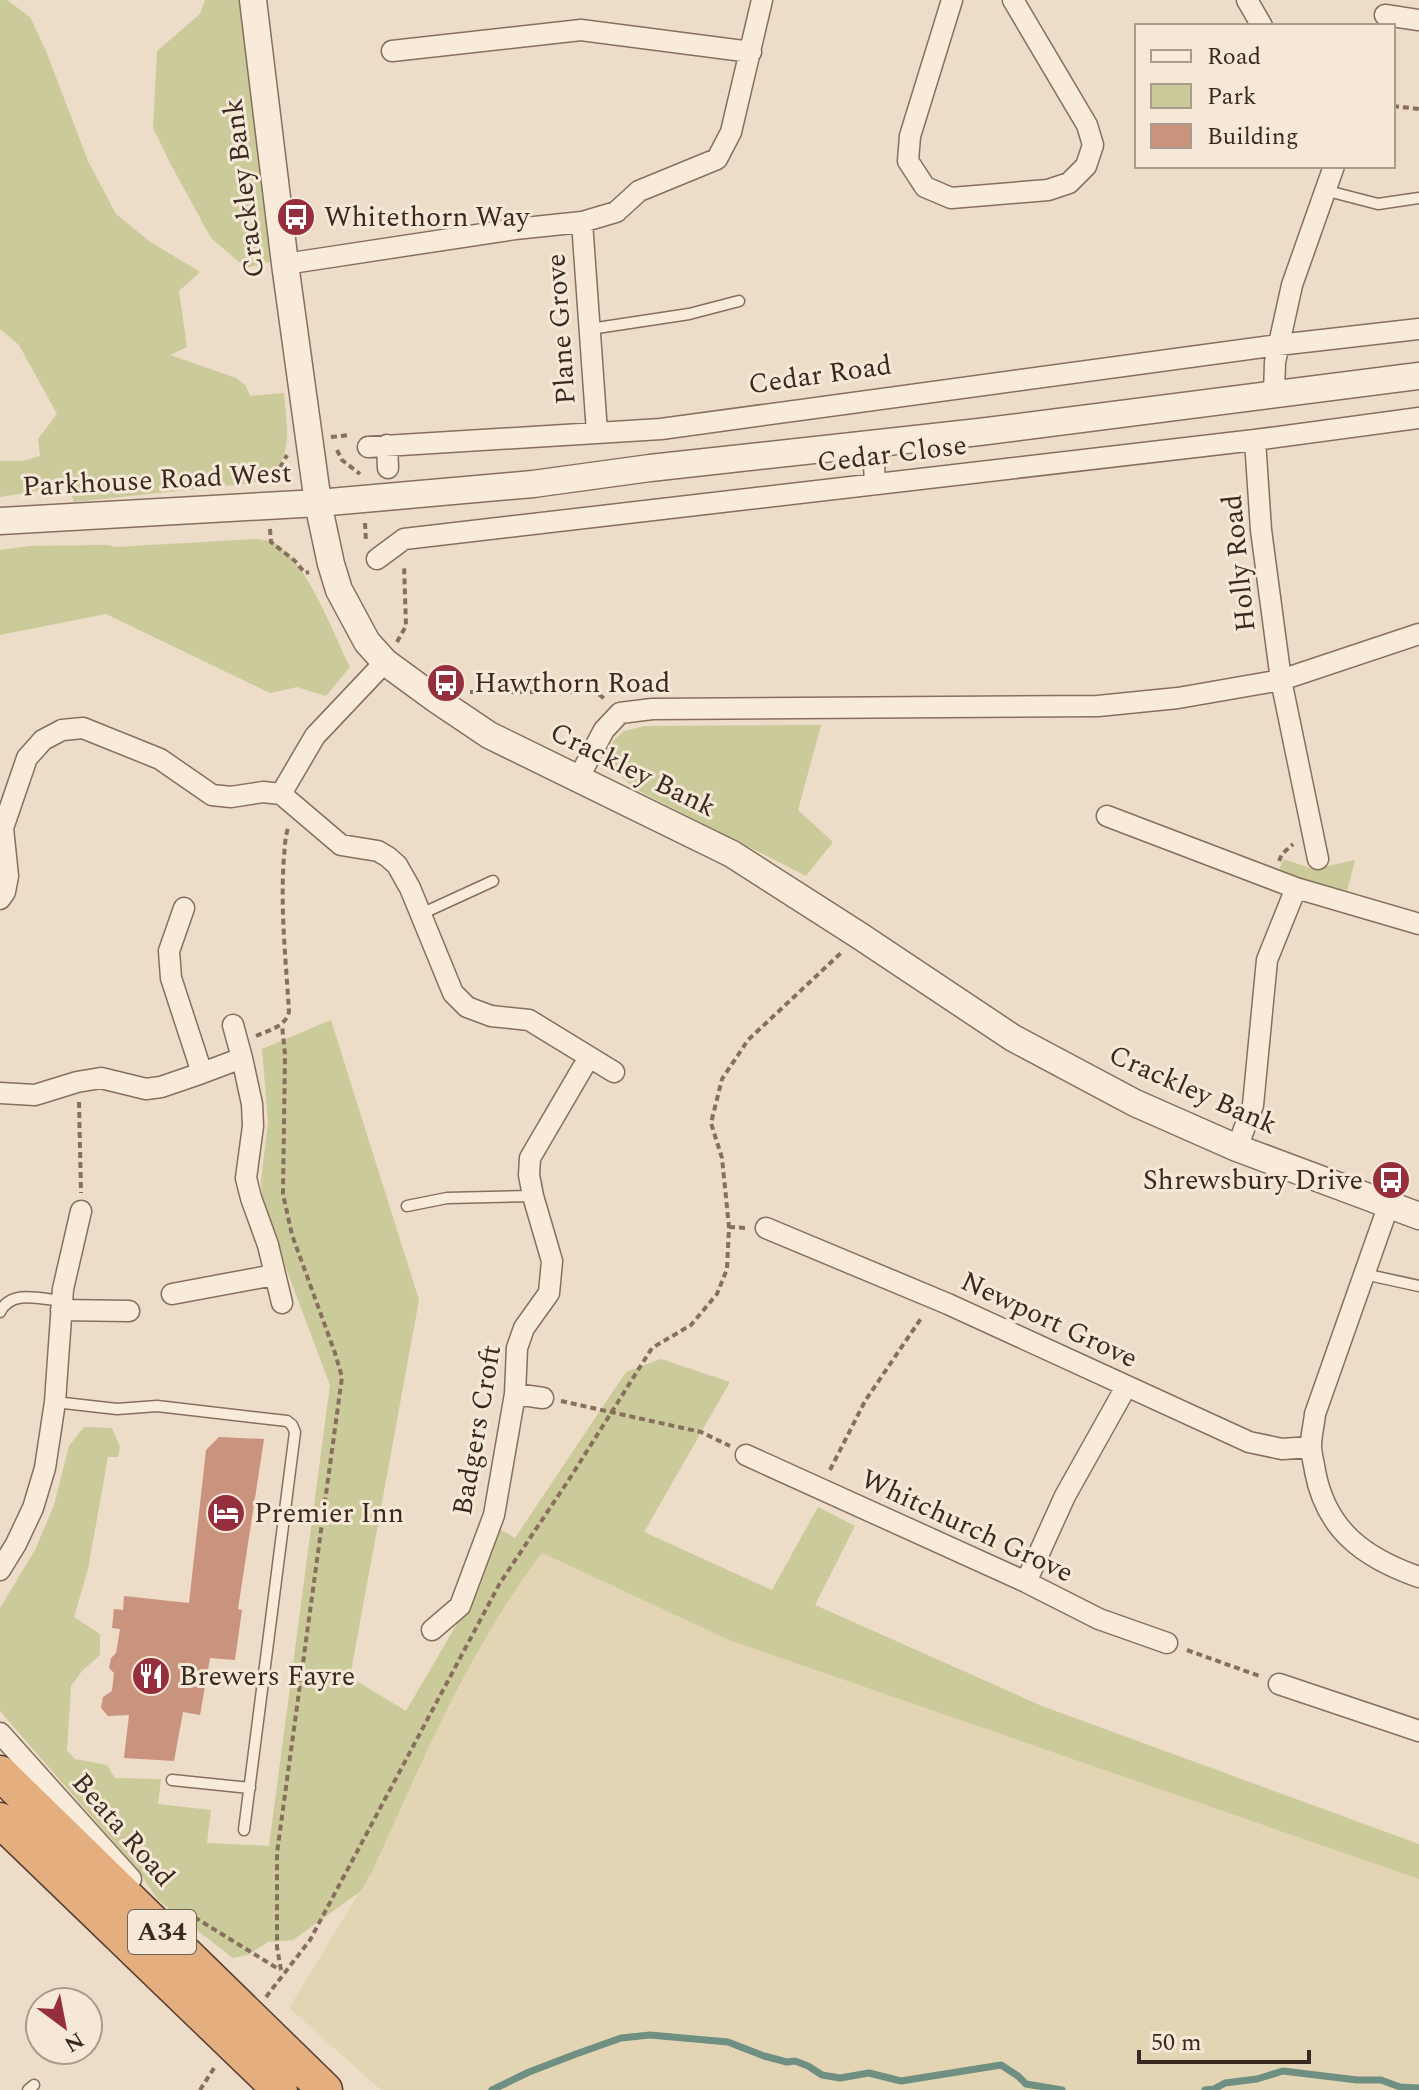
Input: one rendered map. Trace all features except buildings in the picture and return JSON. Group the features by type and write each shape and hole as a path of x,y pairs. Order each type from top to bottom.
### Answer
{"highway":[{"name":"A34","path":"0,1773 238,2020 280,2090"},
{"name":"A34","path":"0,1820 325,2090"}],"street":[{"name":"Crackley Bank","path":"253,0 318,503 339,590 367,642 385,662 489,735 732,854 1013,1038 1135,1103 1237,1148 1419,1216"},
{"path":"285,264 515,229 582,222 616,212 639,191 717,159 731,132 762,0"},
{"path":"952,0 910,136 908,161 925,187 951,198 1048,190 1069,183 1086,166 1093,145 1087,125 1013,0"},
{"path":"1247,0 1261,24"},
{"path":"1385,14 1419,20"},
{"path":"392,51 581,30 751,52"},
{"path":"1274,395 1275,362 1292,285 1333,168"},
{"name":"Plane Grove","path":"582,222 597,432"},
{"name":"Cedar Road","path":"388,468 377,446 661,429 1278,345 1419,329"},
{"path":"318,503 533,484 1419,376"},
{"name":"Cedar Close","path":"377,559 404,539 1255,440 1419,418"},
{"name":"Holly Road","path":"1255,440 1261,530 1281,680 1306,839 1318,859"},
{"path":"873,444 875,484"},
{"name":"Parkhouse Road West","path":"0,521 318,503"},
{"path":"578,779 604,730 620,713 652,709 1098,706 1178,698 1281,680 1419,634"},
{"path":"281,794 315,736 385,662"},
{"path":"0,899 5,892 8,876 3,828 27,758 43,740 62,730 83,728 160,759 212,795 281,794 341,845 378,851 388,857 404,877 453,993 467,1007 491,1016 529,1020 614,1072"},
{"path":"1107,816 1296,888 1419,924"},
{"path":"1237,1148 1253,1105 1267,960 1296,888"},
{"path":"184,908 169,951 171,978 202,1073"},
{"path":"0,1093 35,1095 101,1078 146,1089 161,1087 202,1073 238,1042 252,1104 253,1126 246,1178 268,1245 282,1303"},
{"name":"Badgers Croft","path":"432,1630 460,1606 494,1515 515,1394 517,1348 524,1328 549,1293 552,1261 533,1196 530,1158 589,1057"},
{"path":"1389,1204 1315,1414 1311,1447 1319,1492 1337,1527 1370,1556 1419,1577"},
{"path":"0,1570 33,1508 45,1468 55,1402 62,1305 81,1211"},
{"name":"Newport Grove","path":"766,1228 935,1298 1249,1442 1282,1449 1311,1447"},
{"path":"172,1294 274,1275"},
{"path":"62,1305 129,1311"},
{"path":"1026,1582 1065,1496 1126,1387"},
{"path":"515,1394 543,1398"},
{"name":"Whitchurch Grove","path":"746,1455 1026,1582 1099,1619 1167,1643"},
{"path":"1279,1684 1419,1731"},
{"name":"Beata Road","path":"0,1733 129,1877 238,2020"}],"lane":[{"path":"1324,190 1378,204 1419,198"},
{"path":"590,329 689,314 739,301"},
{"path":"421,914 493,881"},
{"path":"407,1206 447,1198 533,1196"},
{"path":"1364,1274 1419,1286"},
{"path":"0,1312 11,1298 23,1297 62,1305"},
{"path":"55,1402 117,1409 157,1406 287,1421 292,1425 295,1432 244,1830"},
{"path":"172,1780 250,1788"}],"path":[{"path":"1395,106 1419,109"},
{"path":"385,662 406,626 404,539"},
{"path":"238,1042 282,1025 288,1018 283,870 287,828 300,811"},
{"path":"1272,879 1282,854 1306,839"},
{"path":"200,2090 238,2020 283,1977 310,1940 500,1583 652,1348 691,1325 717,1294 727,1269 729,1227 722,1158 711,1123 722,1079 748,1040 860,936"},
{"path":"77,1082 81,1211"},
{"path":"820,1488 865,1401 935,1298"},
{"path":"543,1398 701,1432 746,1455"},
{"path":"1167,1643 1279,1684"},
{"path":"277,1853 277,1947 283,1977"},
{"path":"180,1908 281,1970"}],"shaded area":[{"path":"542,1553 729,1640 1419,1879 1419,2090 381,2090 289,2008 373,1870 478,1650 512,1592"}],"green space":[{"path":"0,0 7,0 30,17 88,161 116,214 149,241 200,272 179,291 187,347 170,355 236,378 246,386 250,396 284,393 285,452 273,472 263,479 244,484 74,502 68,486 0,497 0,461 23,461 40,456 38,439 57,414 19,345 0,329"},
{"path":"205,0 241,0 273,261 246,268 211,238 153,128 157,51 200,14"},
{"path":"257,539 270,541 295,562 317,596 350,667 326,696 297,687 270,693 106,614 0,635 0,550 30,546 115,547"},
{"path":"821,725 798,810 833,842 806,876 637,790 618,774 610,755 613,741 624,731 644,726"},
{"path":"1283,859 1314,869 1355,860 1347,891 1278,873"},
{"path":"331,1020 419,1300 350,1677 406,1711 465,1610 496,1527 515,1538 626,1372 661,1359 730,1382 644,1532 772,1590 818,1507 855,1526 815,1605 1042,1706 1419,1844 1419,1879 729,1640 542,1553 516,1589 470,1666 361,1891 293,1940 268,1942 248,1955 233,1958 158,1900 138,1870 0,1711 0,1608 35,1550 54,1505 69,1446 84,1427 112,1428 120,1447 118,1457 108,1457 88,1569 74,1617 100,1634 100,1655 71,1686 67,1750 75,1759 107,1765 115,1778 161,1779 158,1804 211,1810 207,1843 269,1846 330,1385 263,1207 261,1181 268,1122 262,1049"}],"waterway":[{"path":"492,2090 529,2072 621,2038 650,2035 728,2042 764,2056 795,2061 822,2075 840,2078 869,2073 901,2081 1001,2065 1026,2084 1062,2090"},
{"path":"1205,2090 1283,2071 1381,2080 1400,2087 1419,2088"}],"place":[{"name":"Whitethorn Way","path":"296,217"},
{"name":"Hawthorn Road","path":"446,683"},
{"name":"Shrewsbury Drive","path":"1391,1180"},
{"name":"Premier Inn","path":"226,1513"},
{"name":"Brewers Fayre","path":"151,1676"}]}
